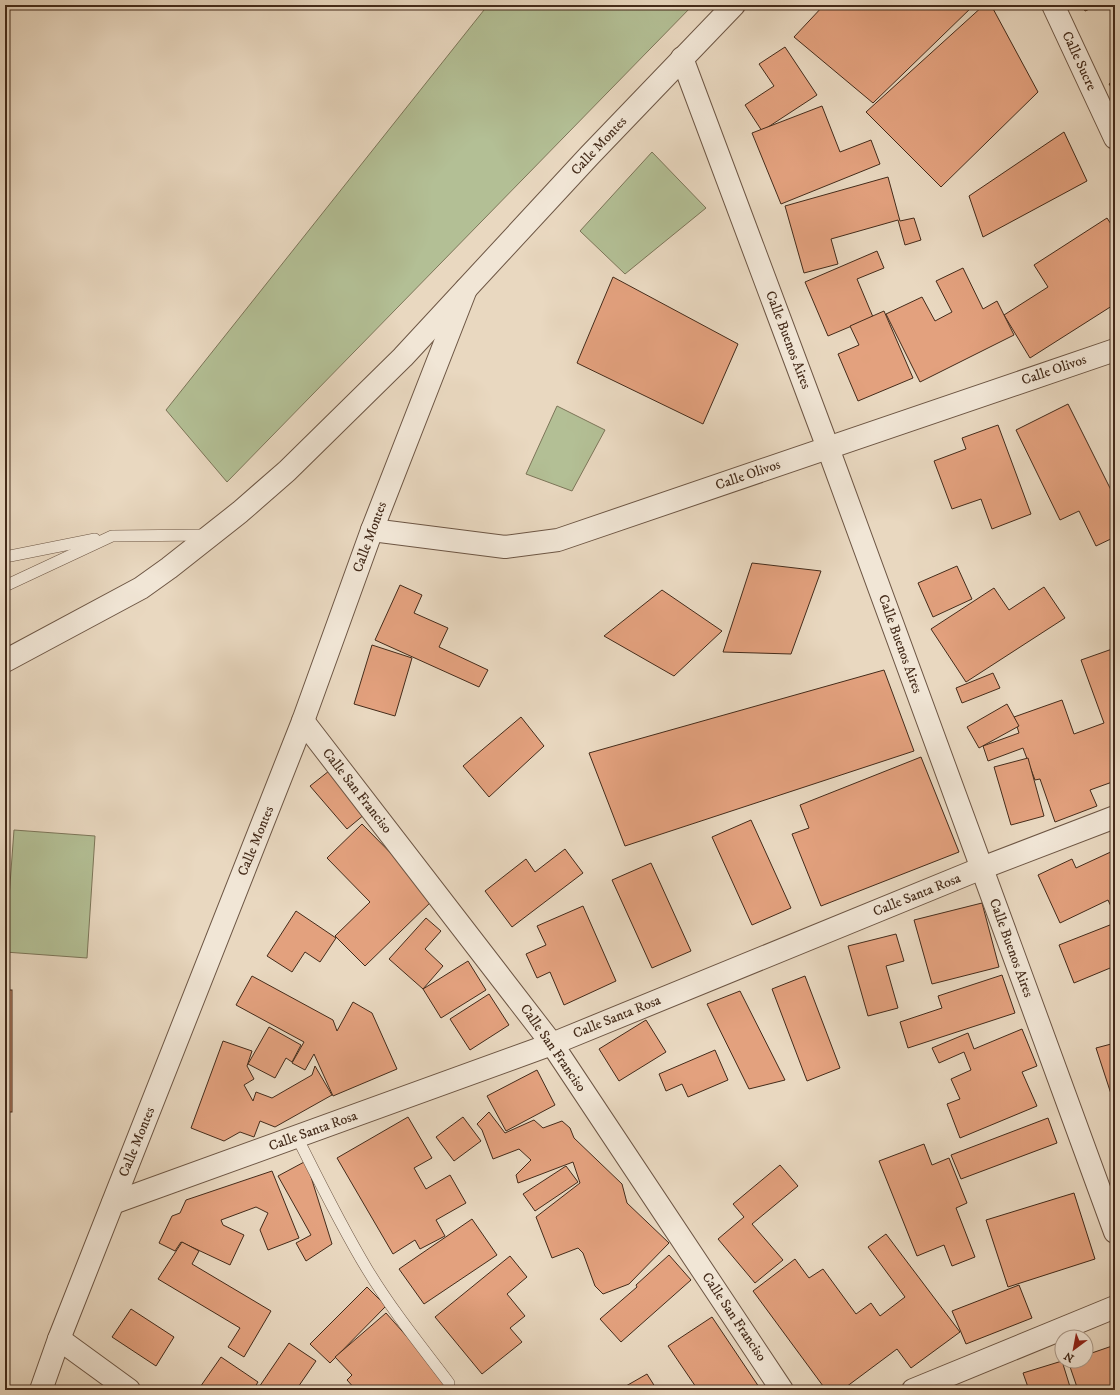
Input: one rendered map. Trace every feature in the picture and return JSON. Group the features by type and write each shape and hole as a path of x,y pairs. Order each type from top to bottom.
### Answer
{"street":[{"name":"Calle Montes","path":"5,661 141,588 170,568 240,512 287,471 403,357 682,58 734,5"},
{"name":"Calle Sucre","path":"1053,5 1115,138"},
{"name":"Calle Buenos Aires","path":"682,58 828,448 1115,1232"},
{"name":"Calle Montes","path":"41,1390 59,1339 303,721 372,530 466,289"},
{"name":"Calle Olivos","path":"372,530 505,547 558,540 1115,350"},
{"name":"Calle San Franciso","path":"303,721 552,1044 782,1390"},
{"name":"Calle Santa Rosa","path":"113,1203 552,1044 982,868 1115,817"},
{"path":"913,1390 1115,1307"},
{"path":"59,1339 129,1390"}],"lane":[{"path":"5,557 112,536 211,535"},
{"path":"5,586 112,536"},
{"path":"297,1136 367,1270 449,1383"}],"green space":[{"path":"488,5 693,5 227,482 166,410"},
{"path":"652,152 706,208 625,274 580,231"},
{"path":"557,406 605,430 572,491 526,474"},
{"path":"14,830 95,836 87,958 5,952"}],"building":[{"path":"824,5 974,5 873,103 794,37"},
{"path":"984,5 991,5 1038,92 941,187 866,112"},
{"path":"1082,5 1099,5 1085,11"},
{"path":"785,47 817,95 762,131 745,105 774,86 759,64"},
{"path":"1115,80 1115,93 1109,84"},
{"path":"822,106 840,152 871,140 880,164 781,204 752,133"},
{"path":"1064,132 1087,181 983,237 969,196"},
{"path":"888,177 900,221 914,218 921,240 905,245 898,220 831,239 838,264 804,273 785,206"},
{"path":"1107,218 1115,230 1115,304 1030,358 1004,315 1048,287 1034,265"},
{"path":"877,251 884,268 857,279 873,317 828,336 805,282"},
{"path":"963,268 983,309 997,301 1014,335 920,382 886,314 922,297 935,321 952,312 936,281"},
{"path":"613,277 738,344 703,424 577,363"},
{"path":"884,311 913,378 858,401 838,354 859,345 850,326"},
{"path":"1068,404 1115,498 1115,537 1096,546 1079,511 1060,520 1016,430"},
{"path":"998,425 1031,514 992,529 981,499 952,509 934,461 966,449 962,438"},
{"path":"752,563 821,571 791,654 723,652"},
{"path":"957,566 972,599 933,617 918,583"},
{"path":"400,585 422,595 414,613 448,628 439,647 488,670 479,687 375,640"},
{"path":"1044,587 1065,618 966,682 931,629 994,588 1009,610"},
{"path":"662,590 722,631 674,676 604,636"},
{"path":"372,645 412,658 395,716 354,704"},
{"path":"1115,648 1115,781 1090,790 1097,806 1055,822 1040,779 1035,780 1023,748 988,761 983,746 1019,733 1014,717 1062,700 1074,734 1104,723 1081,660"},
{"path":"884,670 914,751 625,846 589,753"},
{"path":"993,673 1000,688 962,703 956,688"},
{"path":"1007,704 1019,726 979,748 967,727"},
{"path":"521,717 544,746 489,797 463,766"},
{"path":"921,757 959,852 821,906 792,834 809,828 800,805"},
{"path":"1028,758 1044,816 1011,825 994,767"},
{"path":"329,771 365,814 347,829 310,786"},
{"path":"751,820 791,908 752,925 712,837"},
{"path":"362,824 435,898 365,966 335,936 370,902 327,858"},
{"path":"565,849 583,873 512,927 485,891 526,859 535,872"},
{"path":"1115,850 1115,915 1108,900 1060,923 1038,875 1072,859 1076,868"},
{"path":"651,863 691,951 652,968 612,880"},
{"path":"982,903 999,967 932,984 914,920"},
{"path":"583,906 616,981 564,1005 550,972 537,978 526,954 546,945 537,926"},
{"path":"296,911 336,938 320,962 305,952 292,972 267,956"},
{"path":"426,918 441,931 425,949 443,966 423,989 389,959"},
{"path":"1115,923 1115,966 1074,983 1059,945"},
{"path":"896,934 904,961 886,966 898,1008 868,1016 848,946"},
{"path":"468,961 486,990 441,1018 423,989"},
{"path":"1002,975 1015,1013 908,1048 900,1022 942,1008 938,996"},
{"path":"252,976 333,1020 337,1031 353,1002 372,1013 397,1069 333,1096 314,1054 305,1070 292,1063 304,1042 236,1005"},
{"path":"805,976 840,1068 807,1081 772,989"},
{"path":"5,990 12,990 12,1112 5,1112"},
{"path":"740,991 785,1080 749,1089 707,1004"},
{"path":"489,994 509,1025 470,1050 450,1019"},
{"path":"646,1020 666,1052 619,1081 599,1049"},
{"path":"269,1027 301,1045 292,1062 286,1058 275,1078 248,1064"},
{"path":"1022,1029 1037,1066 1022,1072 1037,1106 960,1138 947,1104 960,1099 951,1079 971,1070 964,1052 939,1063 932,1048 968,1033 974,1049"},
{"path":"223,1041 252,1051 247,1066 254,1079 244,1085 253,1101 256,1092 272,1098 312,1075 315,1066 332,1095 275,1127 260,1121 254,1137 240,1132 224,1141 191,1128"},
{"path":"1115,1043 1115,1102 1114,1103 1096,1048"},
{"path":"715,1050 728,1080 688,1097 682,1084 666,1091 659,1074"},
{"path":"537,1070 555,1105 506,1131 487,1096"},
{"path":"489,1112 505,1133 534,1120 543,1128 562,1121 570,1128 574,1138 622,1184 627,1203 669,1243 629,1284 603,1294 595,1286 583,1253 578,1248 552,1258 536,1217 580,1183 573,1162 518,1183 516,1175 531,1160 519,1149 493,1159 482,1130 477,1124"},
{"path":"408,1117 432,1158 414,1168 426,1189 450,1175 466,1203 436,1220 445,1236 420,1249 415,1240 393,1254 337,1158"},
{"path":"463,1117 481,1141 454,1161 436,1137"},
{"path":"1048,1118 1057,1143 961,1179 951,1155"},
{"path":"924,1144 932,1165 949,1158 967,1203 956,1208 975,1257 952,1266 944,1245 917,1256 879,1161"},
{"path":"306,1161 332,1244 306,1261 296,1243 311,1235 278,1176"},
{"path":"780,1165 798,1186 752,1224 783,1260 755,1283 718,1239 744,1217 733,1204"},
{"path":"566,1166 578,1182 535,1211 523,1194"},
{"path":"272,1171 299,1238 268,1250 260,1230 268,1213 256,1207 221,1220 223,1225 244,1235 230,1265 181,1242 175,1251 159,1243 172,1216 180,1213 186,1200"},
{"path":"1074,1193 1095,1259 1008,1287 986,1220"},
{"path":"472,1219 497,1255 424,1304 399,1269"},
{"path":"886,1234 960,1332 911,1368 897,1349 842,1390 826,1390 753,1291 795,1259 809,1278 823,1269 856,1314 871,1303 880,1316 905,1297 868,1247"},
{"path":"182,1242 199,1251 192,1264 271,1311 244,1357 228,1347 240,1328 158,1279"},
{"path":"669,1255 691,1280 621,1342 600,1319 637,1287 636,1285"},
{"path":"510,1256 527,1277 507,1294 525,1316 510,1328 522,1342 482,1374 435,1317"},
{"path":"1019,1285 1032,1318 966,1344 952,1311"},
{"path":"367,1287 386,1306 330,1363 310,1344"},
{"path":"131,1309 174,1337 156,1366 112,1337"},
{"path":"386,1313 449,1384 442,1390 356,1390 347,1380 352,1375 335,1357"},
{"path":"712,1317 761,1390 698,1390 668,1346"},
{"path":"289,1343 316,1361 296,1390 257,1390"},
{"path":"1115,1345 1115,1388 1108,1390 1078,1390 1071,1369 1094,1369 1094,1352"},
{"path":"221,1357 258,1382 253,1390 198,1390"},
{"path":"1054,1363 1054,1369 1064,1369 1071,1390 1029,1390 1023,1373"},
{"path":"647,1374 657,1390 619,1390"}]}
